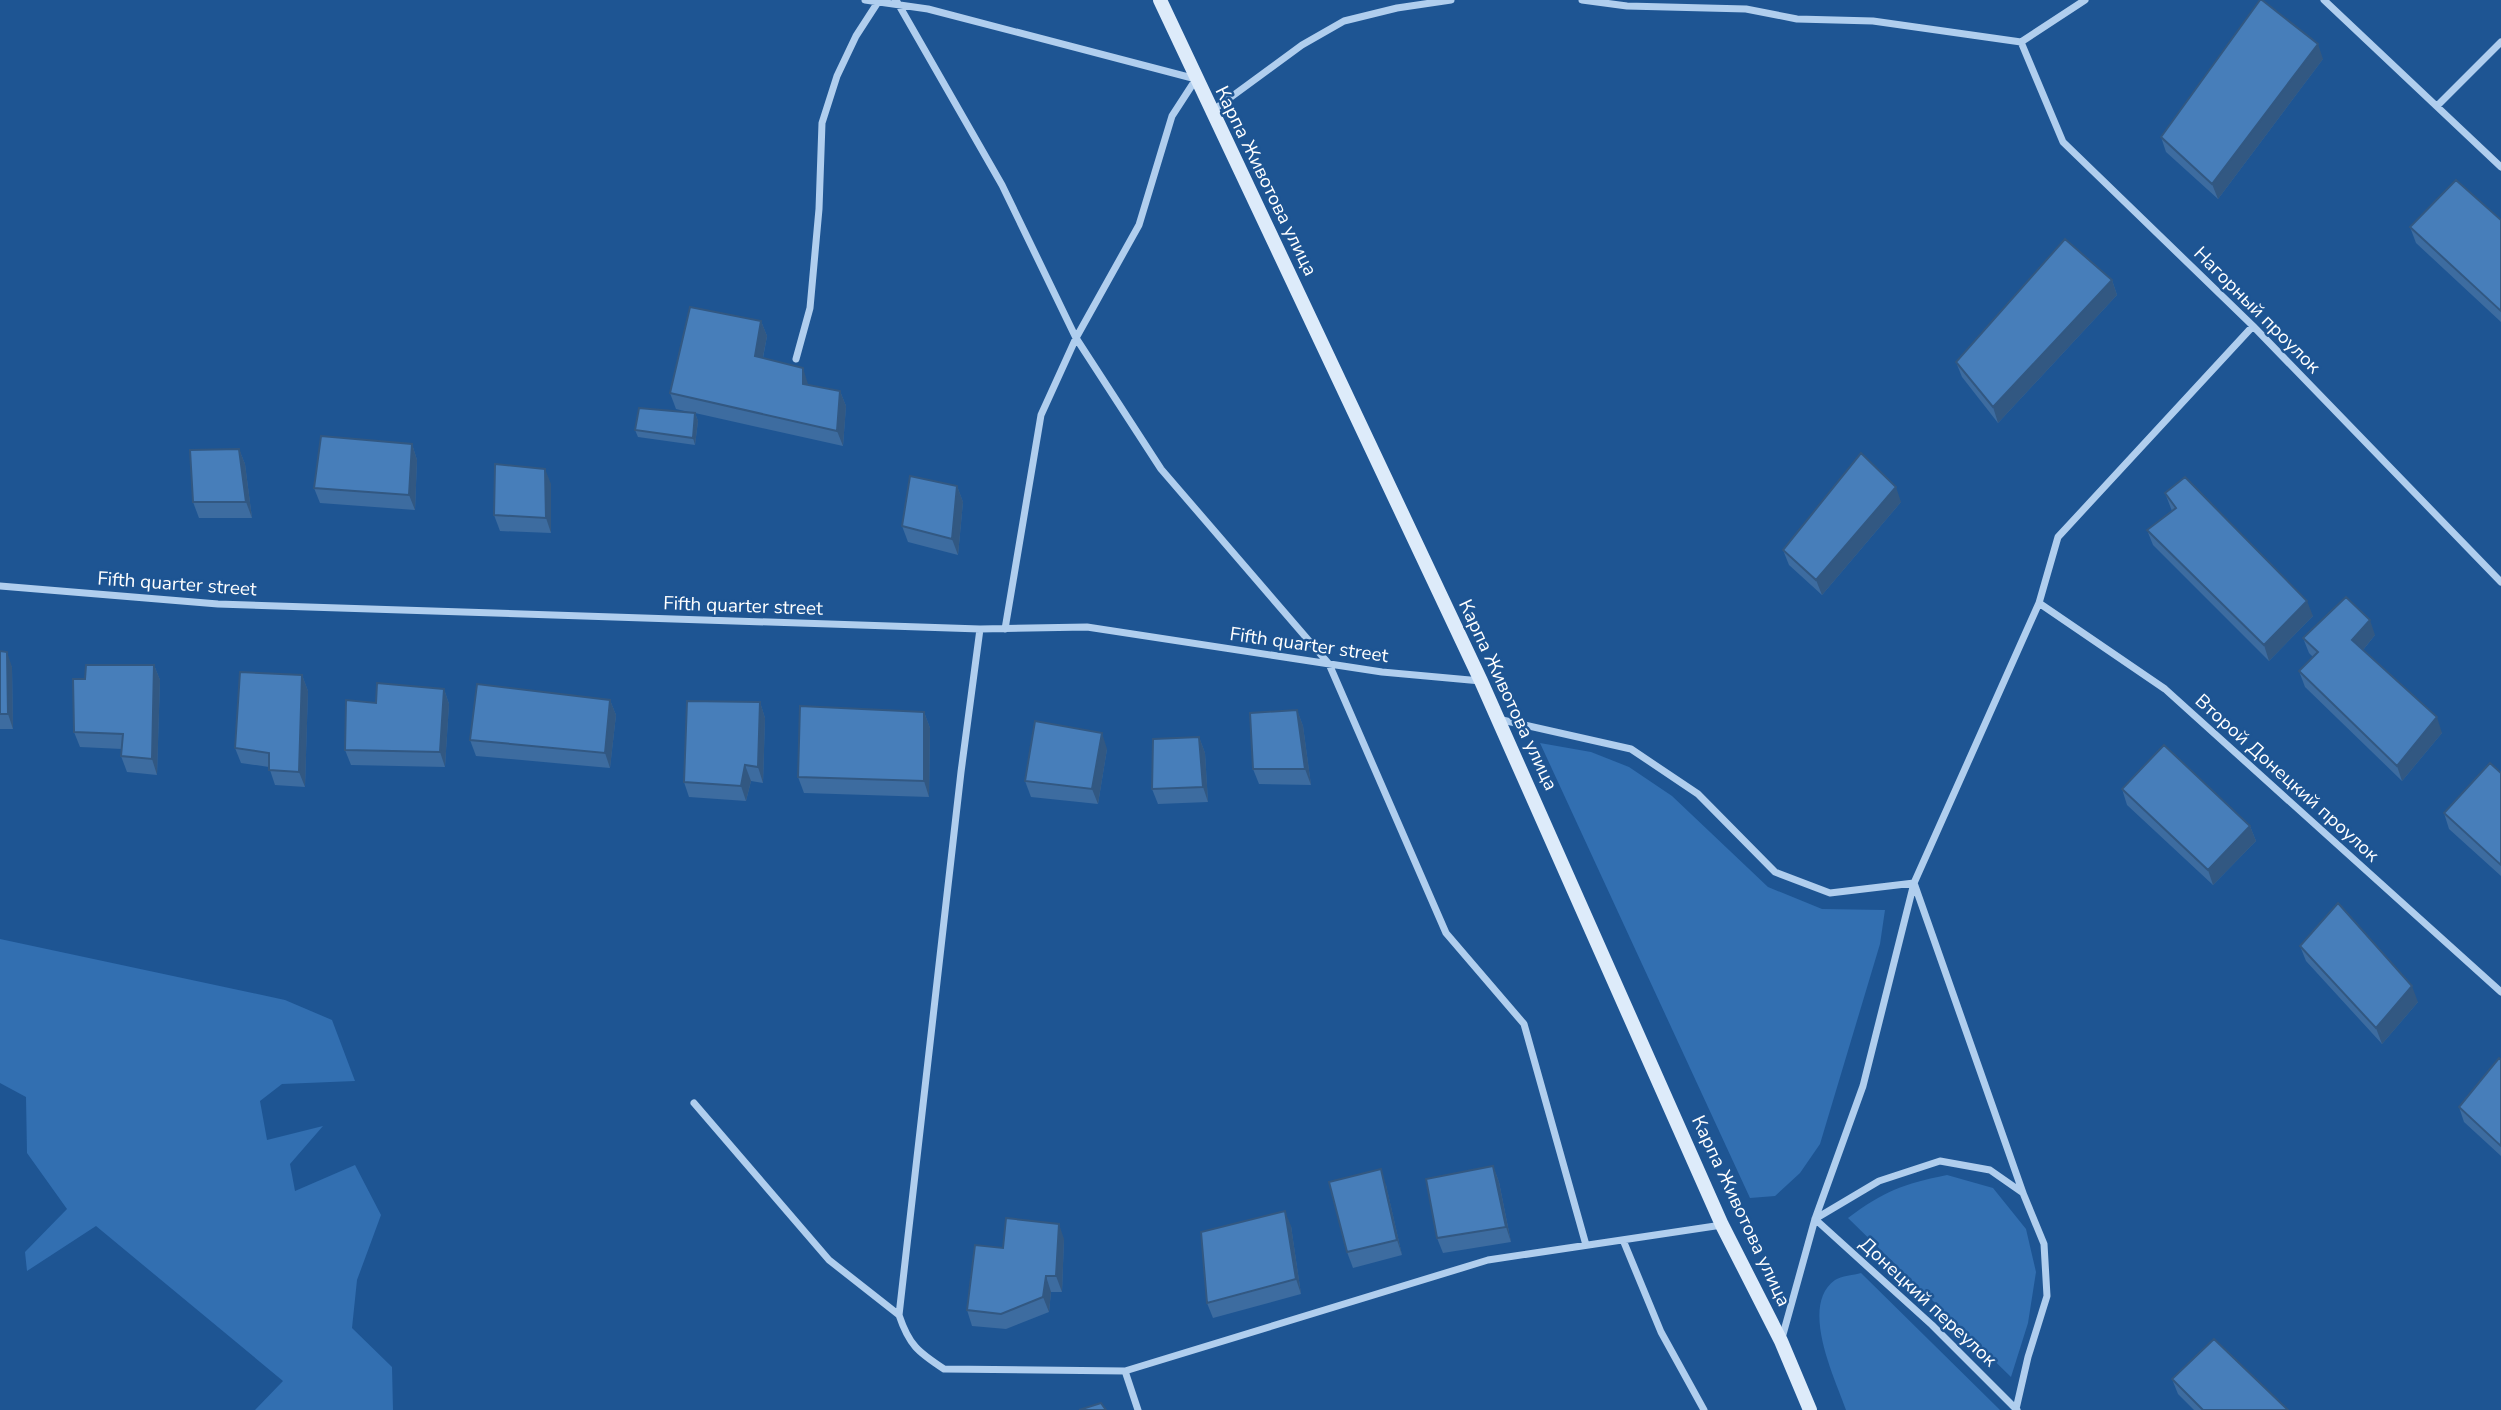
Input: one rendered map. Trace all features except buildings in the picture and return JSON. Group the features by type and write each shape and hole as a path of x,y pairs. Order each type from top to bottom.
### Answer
{"main road":[{"name":"Карпа Животова улица","path":"1160,0 1482,681 1723,1225 1781,1341 1810,1410"}],"street":[{"path":"864,0 897,2 928,9 1196,79 1172,116 1139,225 1076,338 1041,415 1006,629"},
{"path":"1211,111 1302,45 1344,21 1396,8 1451,0"},
{"path":"1582,0 1627,6 1746,9 1797,19 1873,21 2021,42 2085,0"},
{"path":"2324,0 2501,167"},
{"path":"796,359 810,308 819,209 822,123 837,76 856,36 878,2"},
{"path":"897,2 1002,185 1076,338 1161,469 1329,664 1446,933 1524,1024 1586,1245"},
{"name":"Нагорный проулок","path":"2021,42 2063,142 2253,326 2501,582"},
{"path":"2437,106 2501,42"},
{"path":"1781,1341 1815,1219 1863,1086 1914,883 2039,603 2058,537 2253,326"},
{"name":"Fifth quarter street","path":"0,586 218,604 980,629 1087,628 1329,664 1482,681"},
{"name":"Второй Донецкий проулок","path":"2039,603 2165,689 2501,992"},
{"path":"980,629 961,772 899,1315 906,1336 919,1353 944,1369 1125,1371 1488,1260 1723,1225"},
{"path":"1499,719 1631,749 1698,794 1775,872 1830,893 1914,883"},
{"path":"1914,883 2023,1194 2044,1244 2047,1296 2028,1357 2017,1410"},
{"path":"694,1104 829,1260 899,1315"},
{"path":"1815,1219 1879,1181 1940,1161 1990,1170 2023,1194"},
{"name":"Донецкий переулок","path":"1815,1219 1932,1325 2017,1410"},
{"path":"1623,1240 1661,1332 1703,1410"},
{"path":"1125,1371 1138,1410"}],"shaded area":[{"path":"1540,743 1591,752 1629,767 1672,796 1768,887 1822,909 1885,910 1880,944 1820,1144 1800,1173 1775,1196 1750,1198"},
{"path":"0,939 285,1000 332,1020 355,1081 282,1084 260,1101 267,1140 323,1126 290,1164 295,1191 355,1165 381,1215 357,1280 352,1328 392,1367 393,1410 255,1410 283,1381 96,1226 27,1271 25,1252 67,1209 27,1153 26,1097 0,1083"},
{"path":"1947,1175 1993,1188 2026,1229 2036,1272 2028,1323 2011,1377 1848,1218 1872,1201 1895,1190"},
{"path":"1861,1273 2000,1410 1846,1410 1823,1343 1820,1307 1825,1292 1835,1280"}]}
